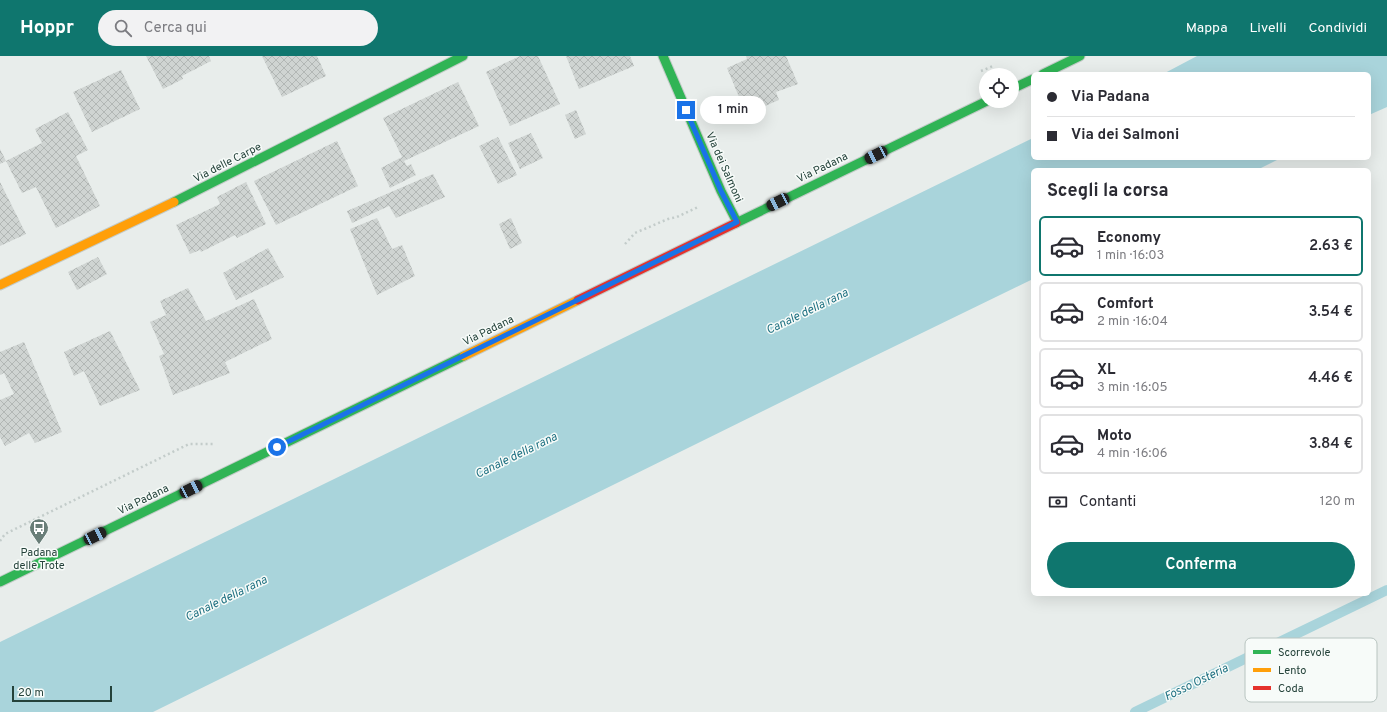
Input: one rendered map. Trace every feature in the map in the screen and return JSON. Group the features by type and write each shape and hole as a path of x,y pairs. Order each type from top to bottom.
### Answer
{"main road":[{"name":"Via delle Carpe","path":"0,285 173,203 463,56"},
{"name":"Via dei Salmoni","path":"662,56 721,191 737,222"},
{"path":"1047,72 1080,56"},
{"path":"1019,86 1031,80"},
{"name":"Via Padana","path":"0,582 979,105"}],"path":[{"path":"977,73 999,63"},
{"path":"624,245 635,233 668,219 678,217 701,205 707,198 721,191"},
{"path":"0,541 5,534 188,444 218,444"}],"water":[{"path":"1197,56 1387,56 1387,107 1371,114 1371,72 1167,72"},
{"name":"Canale della rana","path":"1031,139 1031,160 1277,160 1261,168 1031,168 1031,280 153,712 0,712 0,642"}],"building":[{"path":"146,56 209,56 211,61 182,76 183,79 163,89"},
{"path":"262,56 317,56 326,76 282,97"},
{"path":"520,56 538,56 560,104 510,126 486,72"},
{"path":"566,56 630,56 634,66 579,89"},
{"path":"746,56 786,56 798,84 776,92 779,100 746,114 727,68 747,59"},
{"path":"121,70 140,109 92,132 73,92"},
{"path":"458,82 479,126 404,161 407,166 411,164 416,175 390,188 381,168 402,157 383,118"},
{"path":"576,110 586,134 575,139 565,115"},
{"path":"68,112 88,150 76,156 100,206 56,228 36,187 22,193 6,161 42,143 35,129"},
{"path":"531,133 543,158 520,169 508,143"},
{"path":"498,137 517,175 498,184 479,146"},
{"path":"337,141 358,186 276,225 254,181"},
{"path":"0,149 6,161 0,164"},
{"path":"433,174 445,197 396,218 389,206 352,223 347,211"},
{"path":"0,182 26,234 0,246"},
{"path":"246,182 266,224 237,238 235,235 201,252 200,250 190,254 176,225 220,204 217,197"},
{"path":"377,218 392,249 402,245 415,276 377,295 350,229"},
{"path":"511,218 522,243 510,249 499,224"},
{"path":"268,248 284,277 236,300 223,273"},
{"path":"98,257 107,274 77,290 68,272"},
{"path":"188,288 206,321 254,299 272,339 225,362 230,373 173,395 159,356 164,354 150,322 166,315 160,301"},
{"path":"110,331 140,390 100,406 84,371 74,376 64,352"},
{"path":"24,342 62,432 35,443 29,433 5,446 0,437 0,400 14,394 4,373 0,375 0,352"}],"waterway":[{"name":"Fosso Osteria","path":"1288,638 1387,590"},
{"name":"Fosso Osteria","path":"1135,712 1245,659"}],"traffic: fast":[{"path":"174,202 463,56"},
{"path":"663,56 721,191 737,222"},
{"path":"1047,72 1080,56"},
{"path":"1019,86 1031,80"},
{"path":"736,223 979,105"},
{"path":"0,582 464,356"}],"traffic: slow":[{"path":"0,285 174,202"},
{"path":"464,356 578,300"}],"traffic: jam":[{"path":"578,300 736,223"}],"place":[{"name":"Padana delle Trote","path":"39,545"}],"route":[{"path":"277,447 737,222 721,191 686,110"}]}
